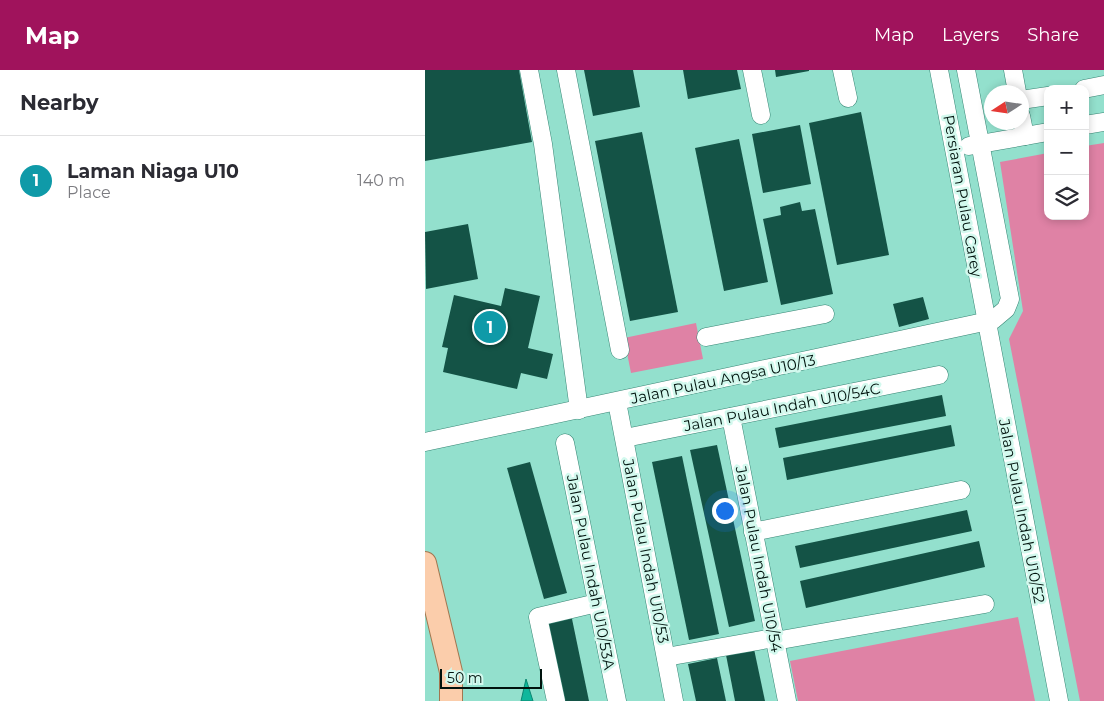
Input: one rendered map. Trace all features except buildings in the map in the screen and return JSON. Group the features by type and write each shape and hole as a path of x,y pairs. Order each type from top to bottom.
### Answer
{"main road":[{"path":"425,562 451,672 451,701"}],"street":[{"path":"529,70 543,144 579,410"},
{"path":"566,70 620,350"},
{"path":"752,70 761,115"},
{"path":"842,70 848,98"},
{"name":"Persiaran Pulau Carey","path":"939,70 986,322"},
{"name":"Persiaran Pulau Carey","path":"966,70 1010,299"},
{"path":"1013,70 1016,85"},
{"path":"1089,88 1104,85"},
{"path":"1029,99 1044,97"},
{"path":"1089,124 1104,122"},
{"path":"1024,130 1025,136"},
{"path":"955,148 1044,133"},
{"name":"Jalan Pulau Angsa U10/13","path":"425,442 986,322 993,320 1005,309 1010,299"},
{"path":"706,337 825,314"},
{"name":"Jalan Pulau Indah U10/52","path":"986,322 1059,701"},
{"name":"Jalan Pulau Indah U10/54C","path":"625,438 939,375"},
{"name":"Jalan Pulau Indah U10/53","path":"617,402 674,701"},
{"name":"Jalan Pulau Indah U10/54","path":"731,417 787,701"},
{"name":"Jalan Pulau Indah U10/53A","path":"565,443 617,701"},
{"path":"753,532 961,490"},
{"path":"556,701 538,617 597,603"},
{"path":"665,656 985,604"}],"shaded area":[{"path":"1104,143 1104,701 1080,701 1009,339 1023,311 1000,162 1044,154 1044,220 1089,220 1089,145"},
{"path":"696,323 703,359 631,373 624,338"},
{"path":"1018,617 1035,701 798,701 790,661"},
{"path":"526,679 533,701 521,701"}],"place":[{"name":"Laman Niaga U10","path":"490,327"}]}
